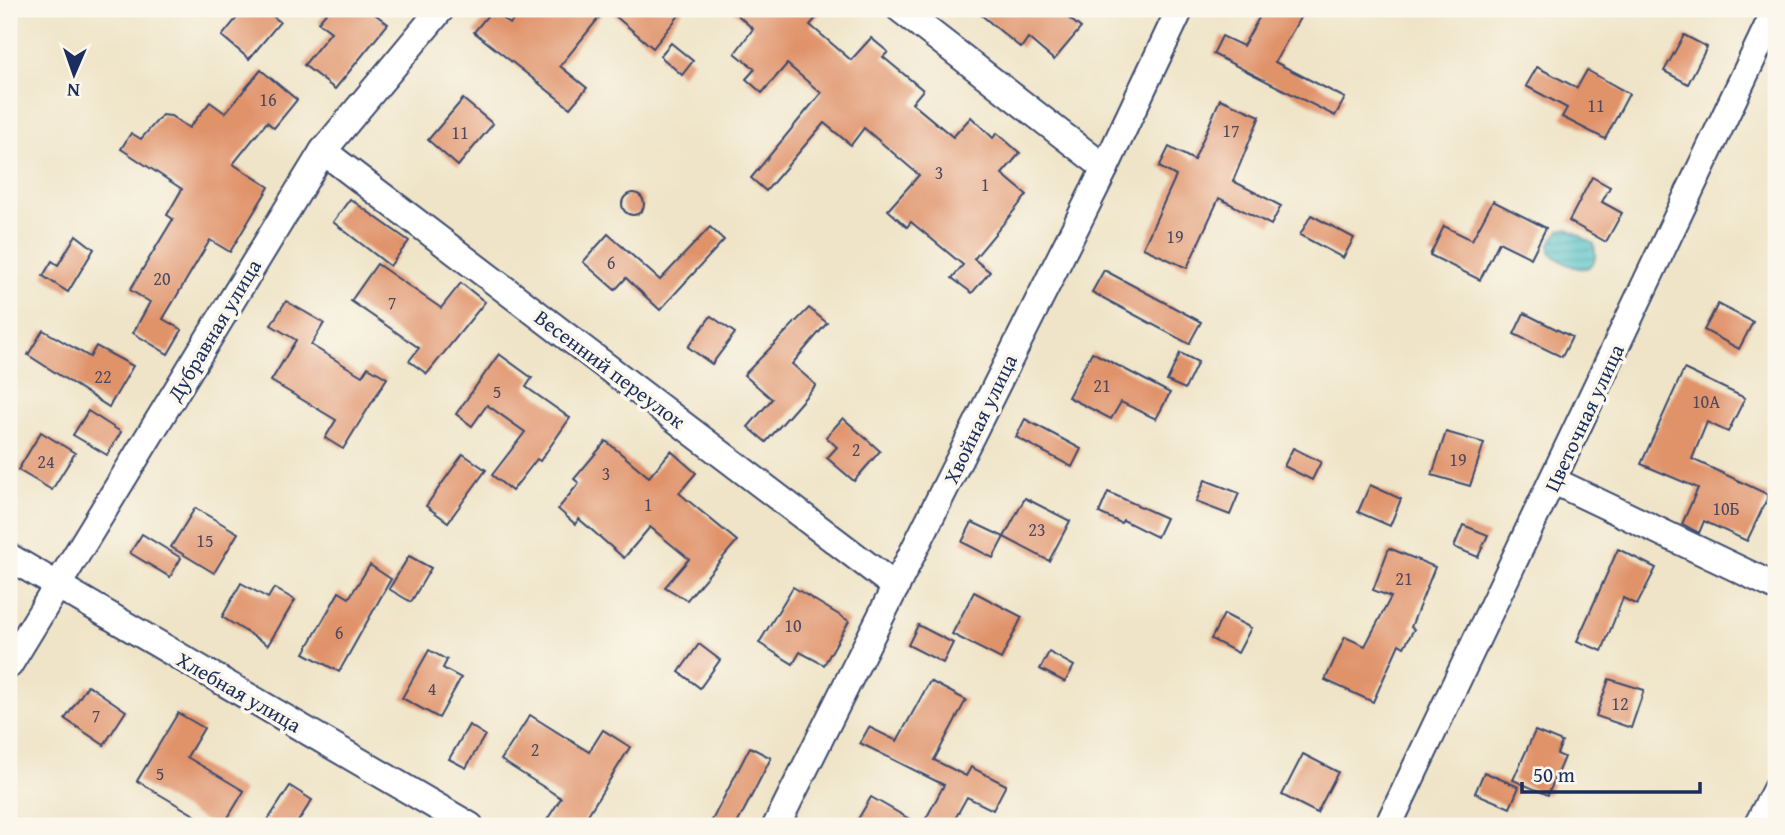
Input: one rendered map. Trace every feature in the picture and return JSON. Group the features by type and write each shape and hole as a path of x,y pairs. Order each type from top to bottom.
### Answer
{"street":[{"name":"Дубравная улица","path":"9,665 323,150 441,9"},
{"path":"900,9 1105,168"},
{"name":"Хвойная улица","path":"776,826 1105,168 1180,9"},
{"name":"Цветочная улица","path":"1388,826 1776,9"},
{"name":"Весенний переулок","path":"323,150 897,587"},
{"path":"1554,481 1776,587"},
{"name":"Хлебная улица","path":"9,557 470,826"},
{"path":"1757,826 1776,789"}],"water":[{"path":"1561,229 1568,229 1594,244 1593,264 1588,267 1573,267 1550,252 1550,243"}],"building":[{"path":"244,9 264,9 280,22 249,59 222,36"},
{"path":"329,9 368,9 388,24 335,89 304,65 331,32 318,22"},
{"path":"523,9 606,9 560,66 587,88 570,108 474,32 492,10 510,24"},
{"path":"607,9 684,9 653,48"},
{"path":"731,9 824,9 810,25 851,60 871,38 888,52 883,57 923,90 912,103 953,137 971,117 993,138 997,133 1020,153 1002,174 1027,195 974,259 990,272 972,293 952,278 963,265 911,222 907,227 888,210 919,175 864,128 851,145 824,123 766,191 751,178 821,93 787,64 762,93 746,79 755,69 735,53 753,29"},
{"path":"974,9 1057,9 1081,28 1054,60 1028,38 1021,48"},
{"path":"1264,9 1305,9 1275,62 1345,98 1335,116 1213,54 1222,36 1243,46"},
{"path":"1684,35 1707,47 1688,84 1664,71"},
{"path":"671,43 693,61 682,75 660,56"},
{"path":"1537,67 1577,88 1587,70 1629,94 1605,139 1562,117 1567,108 1526,86"},
{"path":"261,70 297,100 274,128 267,122 233,164 269,187 230,252 210,240 163,319 182,330 168,354 133,333 150,302 130,290 173,219 167,215 182,189 121,149 131,133 141,139 162,115 171,116 189,128 210,102 225,113"},
{"path":"463,99 493,124 458,166 428,140"},
{"path":"1220,99 1260,116 1233,181 1281,206 1271,225 1219,198 1187,268 1143,248 1176,176 1159,167 1169,147 1194,160"},
{"path":"1592,177 1610,187 1602,202 1622,213 1606,242 1569,221"},
{"path":"629,193 637,193 644,200 644,208 637,215 629,215 622,208 622,200"},
{"path":"350,199 409,241 390,266 333,222"},
{"path":"1493,201 1546,228 1531,258 1499,242 1480,280 1430,255 1444,226 1472,240"},
{"path":"1311,215 1354,238 1343,258 1300,235"},
{"path":"710,227 724,240 660,310 626,278 615,290 583,262 608,234 660,280"},
{"path":"76,235 94,249 68,292 43,276 52,261 58,265"},
{"path":"377,264 441,308 461,283 485,302 427,374 409,361 419,348 351,301"},
{"path":"1104,270 1201,322 1189,344 1092,292"},
{"path":"286,301 324,323 311,345 362,376 368,367 387,378 343,449 325,438 336,420 271,381 296,340 271,325"},
{"path":"1718,304 1753,322 1739,349 1704,330"},
{"path":"809,308 827,323 792,364 816,385 766,442 748,427 772,399 744,375"},
{"path":"1524,313 1572,337 1562,357 1514,334"},
{"path":"711,316 735,333 712,364 688,347"},
{"path":"43,330 90,357 96,346 133,366 109,407 28,355"},
{"path":"1092,352 1170,393 1156,419 1121,402 1111,419 1068,397"},
{"path":"1180,353 1198,362 1185,389 1167,381"},
{"path":"499,354 532,378 526,387 570,418 540,461 537,459 512,491 492,475 525,432 487,405 472,426 456,414"},
{"path":"1684,369 1745,398 1728,432 1707,422 1692,459 1769,495 1747,541 1704,521 1699,533 1682,524 1698,488 1641,464"},
{"path":"88,411 121,432 107,455 73,435"},
{"path":"843,418 880,451 854,481 827,458 837,447 826,437"},
{"path":"1025,419 1081,449 1072,467 1016,437"},
{"path":"41,432 75,453 52,490 18,470"},
{"path":"1446,432 1484,443 1470,486 1432,475"},
{"path":"606,441 649,477 671,451 696,473 679,493 737,541 687,600 665,587 689,559 650,527 624,558 579,519 575,524 558,509 579,483 574,479"},
{"path":"1293,448 1321,462 1312,480 1284,466"},
{"path":"463,454 486,470 448,522 426,506"},
{"path":"1205,480 1239,493 1230,515 1196,502"},
{"path":"1370,485 1401,499 1390,526 1358,512"},
{"path":"1108,492 1166,518 1157,537 1123,520 1121,523 1099,513"},
{"path":"1025,498 1070,521 1049,561 1004,537"},
{"path":"195,508 238,533 214,573 171,547"},
{"path":"972,522 1004,537 993,558 962,542"},
{"path":"1463,525 1488,535 1478,557 1454,547"},
{"path":"142,534 181,558 170,577 130,553"},
{"path":"1389,548 1435,567 1411,627 1414,629 1404,647 1399,644 1373,702 1325,680 1345,637 1365,646 1391,597 1373,590"},
{"path":"1618,549 1656,568 1637,605 1623,598 1602,651 1577,641"},
{"path":"409,556 431,568 411,602 389,589"},
{"path":"370,565 391,579 339,672 304,653 339,592 349,598"},
{"path":"241,583 268,598 274,588 295,600 268,645 222,617"},
{"path":"793,587 849,621 824,665 800,652 793,664 759,643"},
{"path":"974,592 1022,617 1001,659 952,634"},
{"path":"1224,614 1251,628 1238,653 1211,639"},
{"path":"918,625 953,643 943,663 908,645"},
{"path":"699,644 720,660 700,688 679,672"},
{"path":"429,650 447,660 443,668 461,678 439,718 402,698"},
{"path":"1049,652 1074,666 1065,682 1040,669"},
{"path":"1609,679 1644,690 1631,728 1596,716"},
{"path":"930,681 966,700 934,760 966,776 971,767 1006,785 993,810 967,797 951,826 922,826 944,785 860,743 869,727 897,741"},
{"path":"88,685 126,711 104,745 65,719"},
{"path":"178,713 204,728 187,757 244,791 223,826 213,826 137,781"},
{"path":"530,715 589,752 603,730 630,747 581,826 543,826 561,798 501,760"},
{"path":"469,725 485,735 466,768 449,759"},
{"path":"1535,731 1562,742 1557,754 1564,757 1548,795 1513,780"},
{"path":"750,747 771,758 736,826 709,826"},
{"path":"1303,754 1338,772 1317,813 1282,795"},
{"path":"1484,772 1519,787 1510,808 1475,793"},
{"path":"290,786 312,800 295,826 264,826"},
{"path":"871,797 922,826 854,826"}]}
